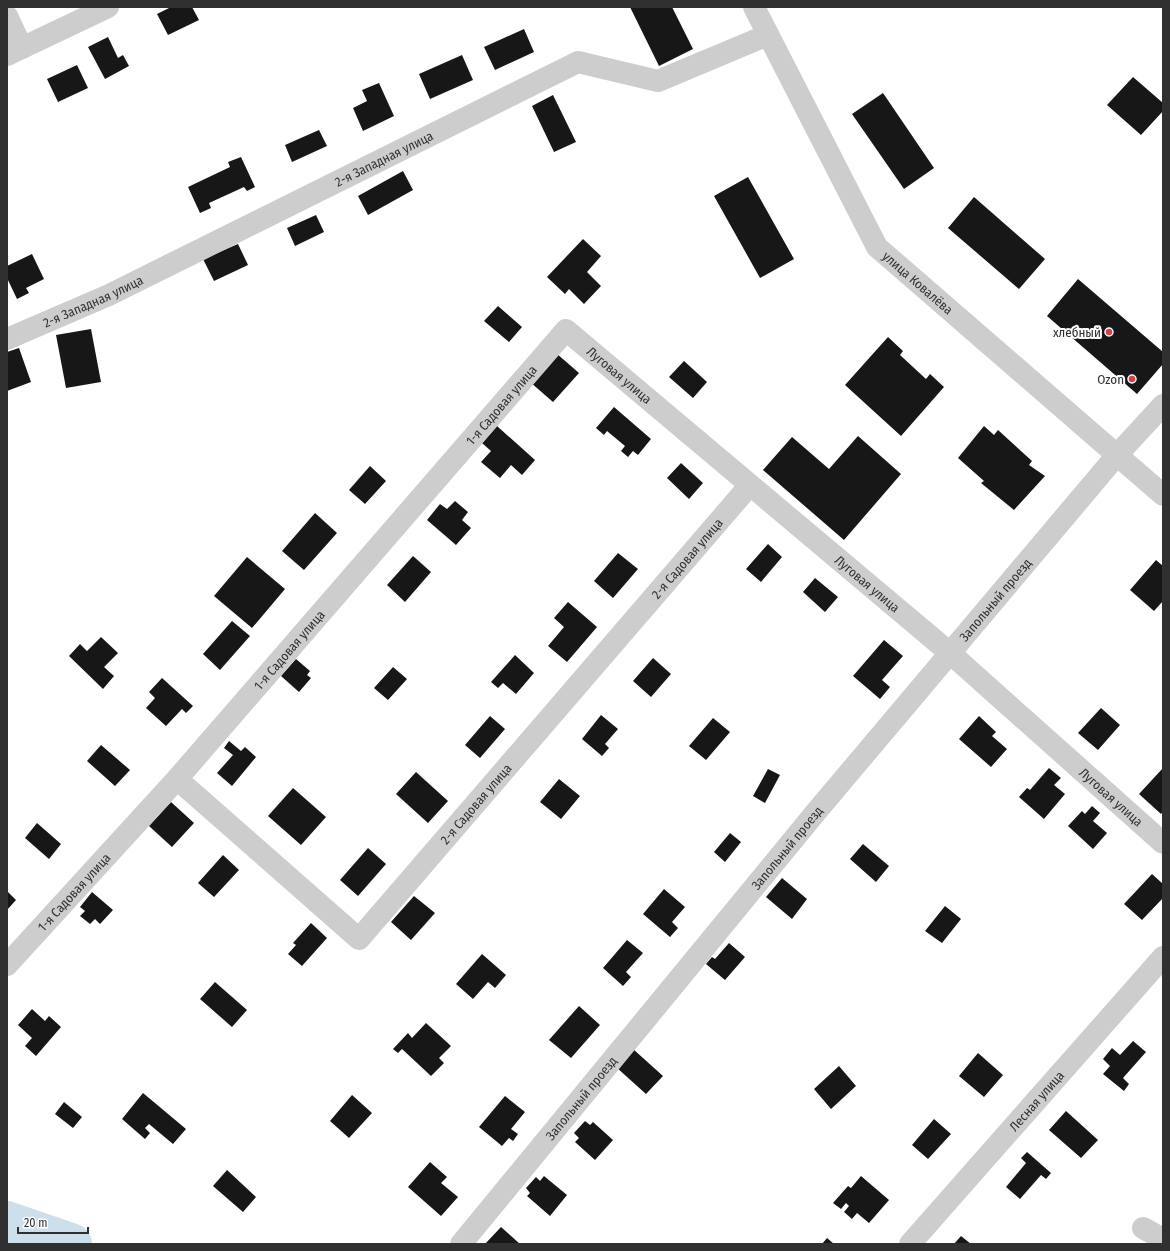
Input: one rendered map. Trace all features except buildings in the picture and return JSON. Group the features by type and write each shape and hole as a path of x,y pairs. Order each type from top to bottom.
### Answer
{"street":[{"path":"7,16 14,51 108,7"},
{"name":"улица Ковалёва","path":"754,7 877,247 1163,495"},
{"name":"2-я Западная улица","path":"7,339 109,295 578,62 658,81 768,35"},
{"name":"Луговая улица","path":"566,330 950,653 1163,843"},
{"name":"1-я Садовая улица","path":"7,965 177,779 566,330"},
{"name":"Запольный проезд","path":"461,1244 816,812 1117,455 1163,405"},
{"name":"2-я Садовая улица","path":"177,779 359,939 750,485"},
{"name":"Лесная улица","path":"910,1244 1163,957"},
{"path":"1142,1228 1163,1239"}],"waterway":[{"path":"7,1222 71,1244"}],"place":[{"name":"хлебный","path":"1109,332"},
{"name":"Ozon","path":"1132,379"}]}
